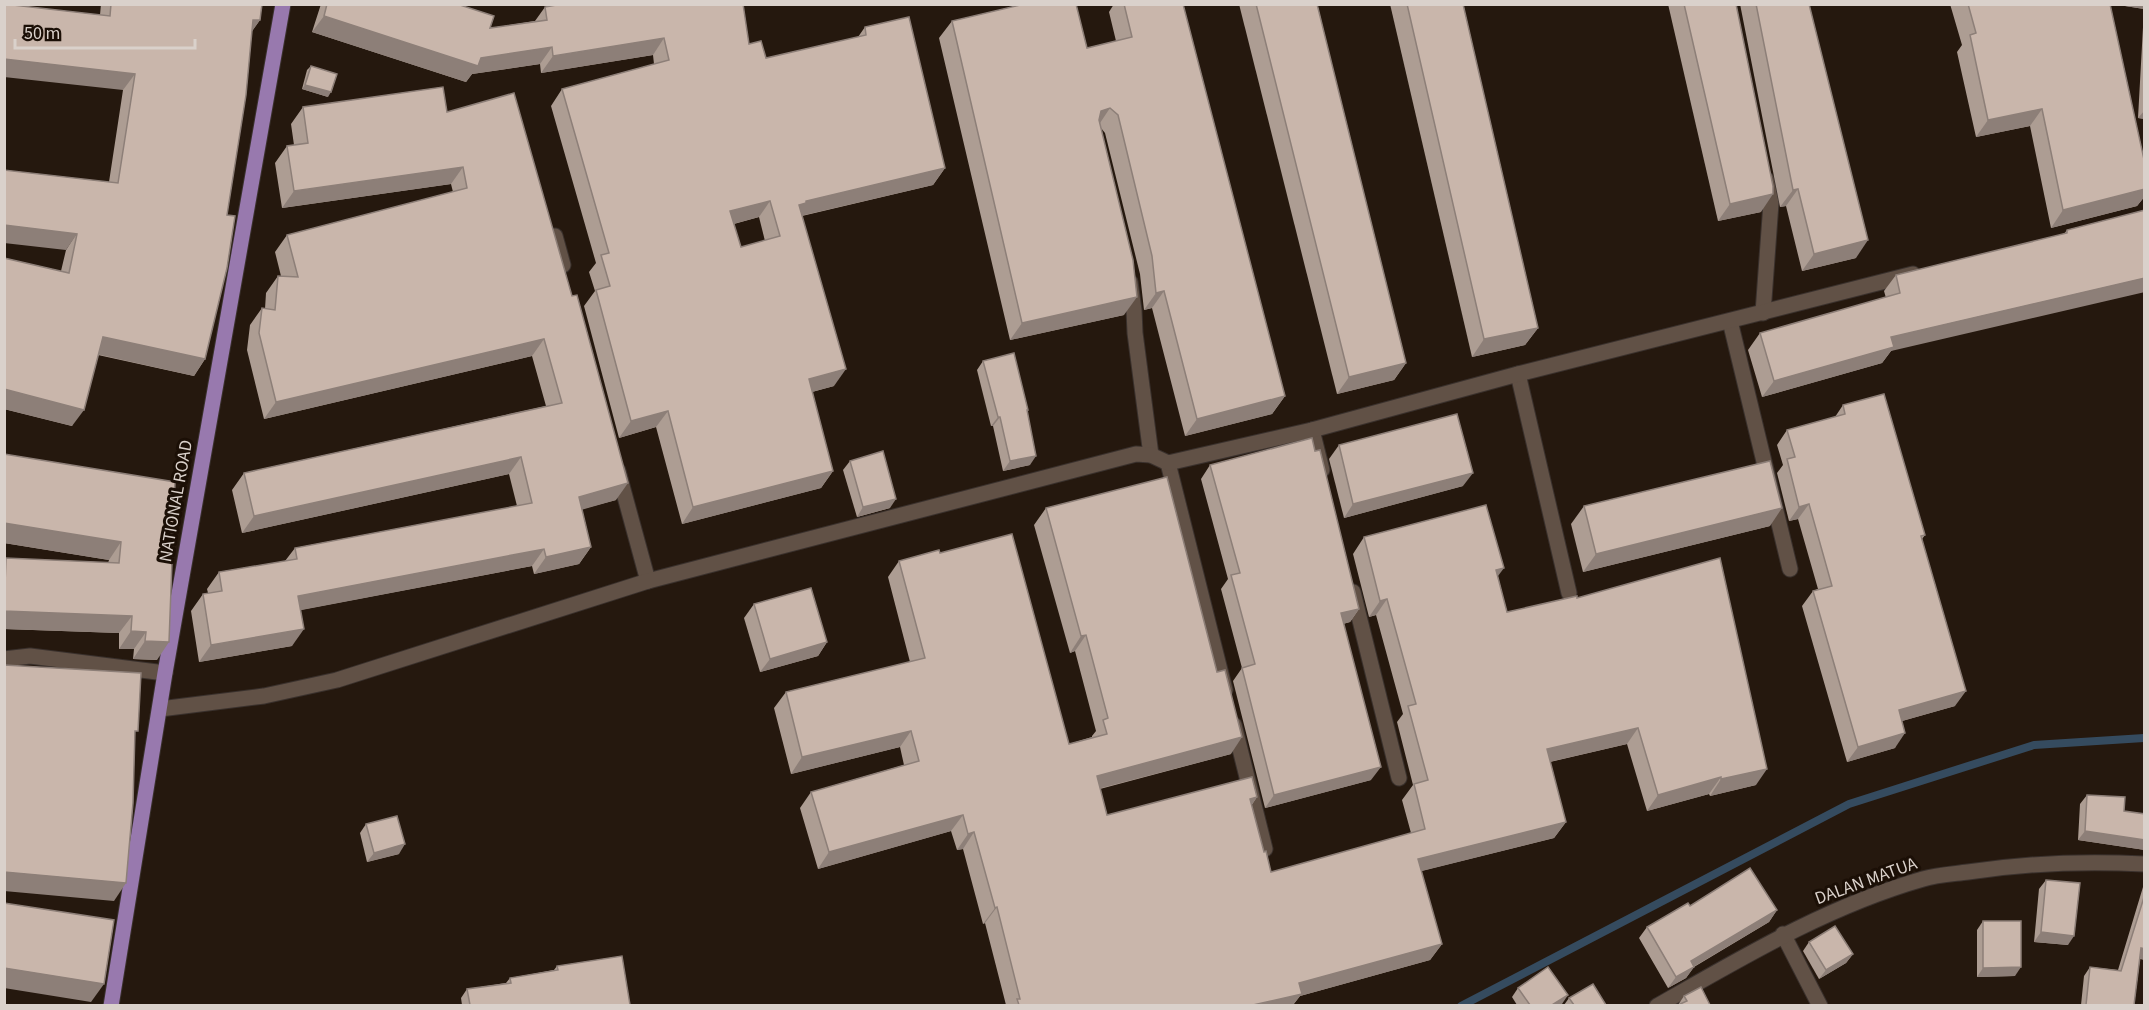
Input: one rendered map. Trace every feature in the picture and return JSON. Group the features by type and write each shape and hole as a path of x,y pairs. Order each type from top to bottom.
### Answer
{"main road":[{"name":"NATIONAL ROAD","path":"111,1005 165,673 283,4"}],"street":[{"path":"1763,168 1771,202 1763,313"},
{"path":"555,236 567,282"},
{"path":"1127,265 1151,454"},
{"path":"160,709 264,696 337,680 648,581 1136,454 1151,454 1168,463 1312,430 1518,374 1925,271"},
{"path":"1730,321 1790,569"},
{"path":"1518,374 1569,593"},
{"path":"1312,430 1326,483"},
{"path":"614,454 648,581"},
{"path":"1168,463 1265,849"},
{"path":"1351,582 1400,778"},
{"path":"4,659 30,656 165,673"},
{"name":"DALAN MATUA","path":"1657,1005 1783,934 1856,903 1925,878 2014,865 2105,862 2145,864"},
{"path":"1783,934 1820,1005"}],"building":[{"path":"4,4 110,16 111,4 262,4 260,20 253,20 246,95 227,215 235,216 227,268 205,359 103,337 84,410 4,389 4,258 69,273 77,234 4,225 4,170 118,183 135,74 4,59"},
{"path":"327,4 457,4 494,16 490,28 547,20 545,7 562,4 743,4 749,44 761,41 766,58 866,35 865,27 909,17 945,168 806,201 799,205 846,369 809,379 833,471 693,507 668,411 631,421 596,290 610,286 601,255 609,253 562,89 669,60 664,38 553,56 552,47 481,58 478,66 324,16","holes":["770,201 780,236 741,247 730,211"]},
{"path":"1024,4 1076,4 1087,48 1132,37 1124,4 1183,4 1285,396 1197,419 1164,291 1156,293 1152,256 1118,115 1110,108 1101,111 1099,120 1133,260 1137,297 1022,323 952,21"},
{"path":"1256,4 1317,4 1406,363 1349,377"},
{"path":"1407,4 1463,4 1538,328 1484,339"},
{"path":"1684,4 1736,4 1773,194 1730,204"},
{"path":"1756,4 1809,4 1868,240 1814,254 1798,189 1793,190"},
{"path":"1968,4 2110,4 2145,164 2145,189 2063,210 2042,109 1988,120 1970,35 1976,33"},
{"path":"311,66 337,74 331,92 305,85"},
{"path":"443,87 447,112 514,93 572,296 577,295 628,483 579,497 591,547 546,557 544,549 298,596 304,629 211,645 203,594 222,591 219,572 297,559 295,548 532,503 521,457 254,516 244,473 562,403 544,339 276,402 259,333 262,308 275,310 278,276 298,277 287,235 467,188 463,167 294,191 287,146 308,143 303,107"},
{"path":"2145,210 2145,278 1891,337 1894,347 1774,381 1760,333 1900,293 1896,275 2067,233 2067,230"},
{"path":"1014,353 1036,456 1010,461 1000,417 998,417 983,361"},
{"path":"1884,394 1925,535 1921,536 1966,691 1899,710 1905,733 1858,747 1813,591 1832,586 1809,504 1799,507 1787,459 1795,457 1787,430 1845,414 1843,405"},
{"path":"1457,414 1473,473 1353,504 1339,445"},
{"path":"1312,438 1315,451 1320,450 1359,609 1341,613 1381,767 1274,795 1242,668 1255,664 1231,575 1240,573 1210,465"},
{"path":"883,451 896,499 863,507 850,461"},
{"path":"4,454 175,482 169,642 145,641 146,632 131,631 132,616 4,611 6,558 119,563 121,542 4,523"},
{"path":"1770,461 1782,508 1596,554 1584,506"},
{"path":"1167,477 1217,672 1225,670 1242,737 1097,776 1107,815 1252,777 1257,797 1250,799 1271,872 1425,829 1414,784 1428,780 1408,706 1416,704 1387,599 1380,601 1364,537 1486,505 1504,568 1496,570 1507,612 1577,596 1577,598 1720,558 1767,769 1721,779 1721,777 1658,795 1638,728 1547,749 1566,822 1418,859 1442,944 1299,983 1302,994 1253,1005 1019,1005 1017,999 1020,999 997,907 995,908 974,832 968,834 963,815 829,852 811,792 919,761 911,731 802,757 786,692 925,658 899,561 1012,534 1069,744 1107,734 1103,720 1108,718 1086,635 1081,636 1046,508"},
{"path":"811,588 827,642 770,659 754,604"},
{"path":"4,665 141,673 138,731 135,731 133,803 126,883 4,872"},
{"path":"2087,795 2125,797 2124,811 2145,814 2145,840 2085,831"},
{"path":"397,816 405,844 374,853 366,824"},
{"path":"1750,868 1777,910 1691,961 1694,967 1676,977 1647,927 1688,903 1690,906"},
{"path":"2046,880 2080,883 2074,936 2041,932"},
{"path":"2145,894 2145,949 2141,948 2134,1005 2086,1005 2090,967 2121,971"},
{"path":"4,903 114,920 104,984 4,968"},
{"path":"1983,921 2021,921 2021,967 1983,968"},
{"path":"1835,926 1853,954 1826,970 1809,942"},
{"path":"622,956 630,1005 470,1005 467,989 511,983 510,978 558,970 557,966"},
{"path":"1548,967 1568,995 1552,1005 1530,1005 1518,988"},
{"path":"1593,984 1606,1005 1574,1005 1569,998"},
{"path":"1701,987 1710,1005 1678,1005 1687,1001 1684,996"}],"waterway":[{"path":"1461,1006 1849,804 2034,745 2144,738"}]}
